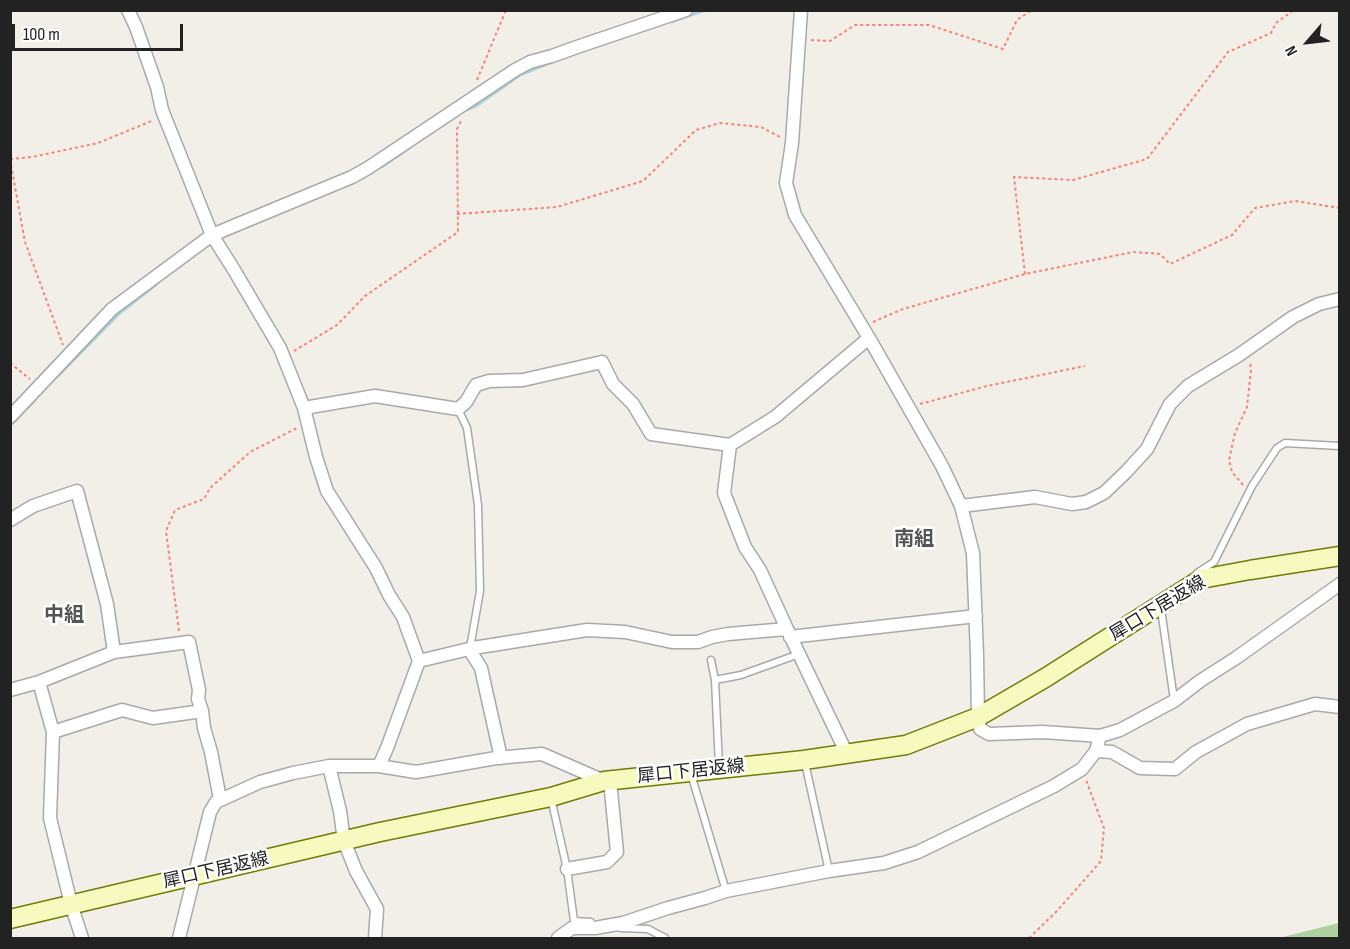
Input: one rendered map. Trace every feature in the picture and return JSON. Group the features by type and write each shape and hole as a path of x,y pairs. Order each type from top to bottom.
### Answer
{"main road":[{"name":"犀口下居返線","path":"10,918 344,841 551,797 607,781 804,760 906,745 978,717 1045,678 1159,601 1201,579 1340,556"}],"street":[{"path":"128,10 157,87 162,110 212,235 280,348 304,408 327,491 376,568 403,617 418,661 379,766"},
{"path":"10,417 112,309 212,235 352,177 530,62 686,10"},
{"path":"801,10 792,143 786,183 795,215 942,466 960,506 973,553 980,729 989,734 1043,732 1100,736 1120,730 1174,701 1340,584"},
{"path":"960,506 1035,497 1072,504 1086,502 1104,492 1147,449 1170,404 1188,386 1248,349 1293,317 1319,304 1340,299"},
{"path":"304,408 375,396 458,408 466,402 476,385 489,381 523,380 602,362 613,384 633,404 651,434 730,445 775,417 869,338"},
{"path":"730,445 724,493 745,547 760,570 848,754"},
{"path":"10,520 33,506 76,491 107,604 114,652"},
{"path":"418,661 470,649 587,630 626,632 672,642 698,642 728,634 789,633 976,616"},
{"path":"10,690 39,682 114,652 189,642 199,690 198,699 220,799"},
{"path":"470,649 481,668 501,758"},
{"path":"39,682 53,732 50,818 82,939"},
{"path":"1096,751 1112,752 1140,768 1175,770 1196,752 1246,724 1315,704 1340,707"},
{"path":"53,732 122,710 153,718 202,711"},
{"path":"558,939 572,928 616,924 726,891 884,863 918,852 1054,786 1082,769 1096,751 1100,736"},
{"path":"179,939 210,812 216,802 260,782 328,766 379,766 416,772 501,758 542,754 607,781 617,852 608,862 567,869"},
{"path":"328,766 340,811 344,841 356,871 377,909 375,939"}],"lane":[{"path":"458,408 467,428 478,505 480,591 470,649"},
{"path":"1186,579 1214,562 1249,491 1277,448 1285,443 1340,445"},
{"path":"1159,601 1174,701"},
{"path":"715,680 741,675 799,654"},
{"path":"711,660 715,680 720,769"},
{"path":"804,760 829,871"},
{"path":"690,772 726,891"},
{"path":"551,797 567,869 574,921 616,924"},
{"path":"601,927 648,929 665,939"}],"path":[{"path":"283,357 337,325 365,296 458,232 457,129 506,10"},
{"path":"799,39 830,41 855,25 929,25 1003,49 1017,20 1032,10"},
{"path":"1025,274 1014,177 1073,180 1147,159 1228,52 1271,33 1276,23 1294,10"},
{"path":"67,356 25,242 10,159 33,157 98,143 165,115"},
{"path":"458,214 557,207 643,181 696,130 720,123 761,127 792,143"},
{"path":"862,326 903,309 1025,274 1133,252 1160,254 1170,264 1232,235 1255,208 1294,201 1340,208"},
{"path":"1248,349 1251,370 1247,406 1235,433 1228,460 1232,472 1249,491"},
{"path":"10,363 39,387"},
{"path":"909,408 987,386 1084,366"},
{"path":"180,643 166,531 175,510 204,498 210,488 250,452 308,423"},
{"path":"1029,939 1101,861 1104,828 1082,769"}],"green space":[{"path":"1339,923 1339,938 1279,938"}],"waterway":[{"path":"672,21 704,10"},
{"path":"464,110 475,106 519,75 551,62"},
{"path":"382,166 411,146"},
{"path":"57,376 118,314 156,284"},
{"path":"10,425 35,399"}],"district":[{"name":"南組","path":"914,540"},
{"name":"中組","path":"64,616"}]}
